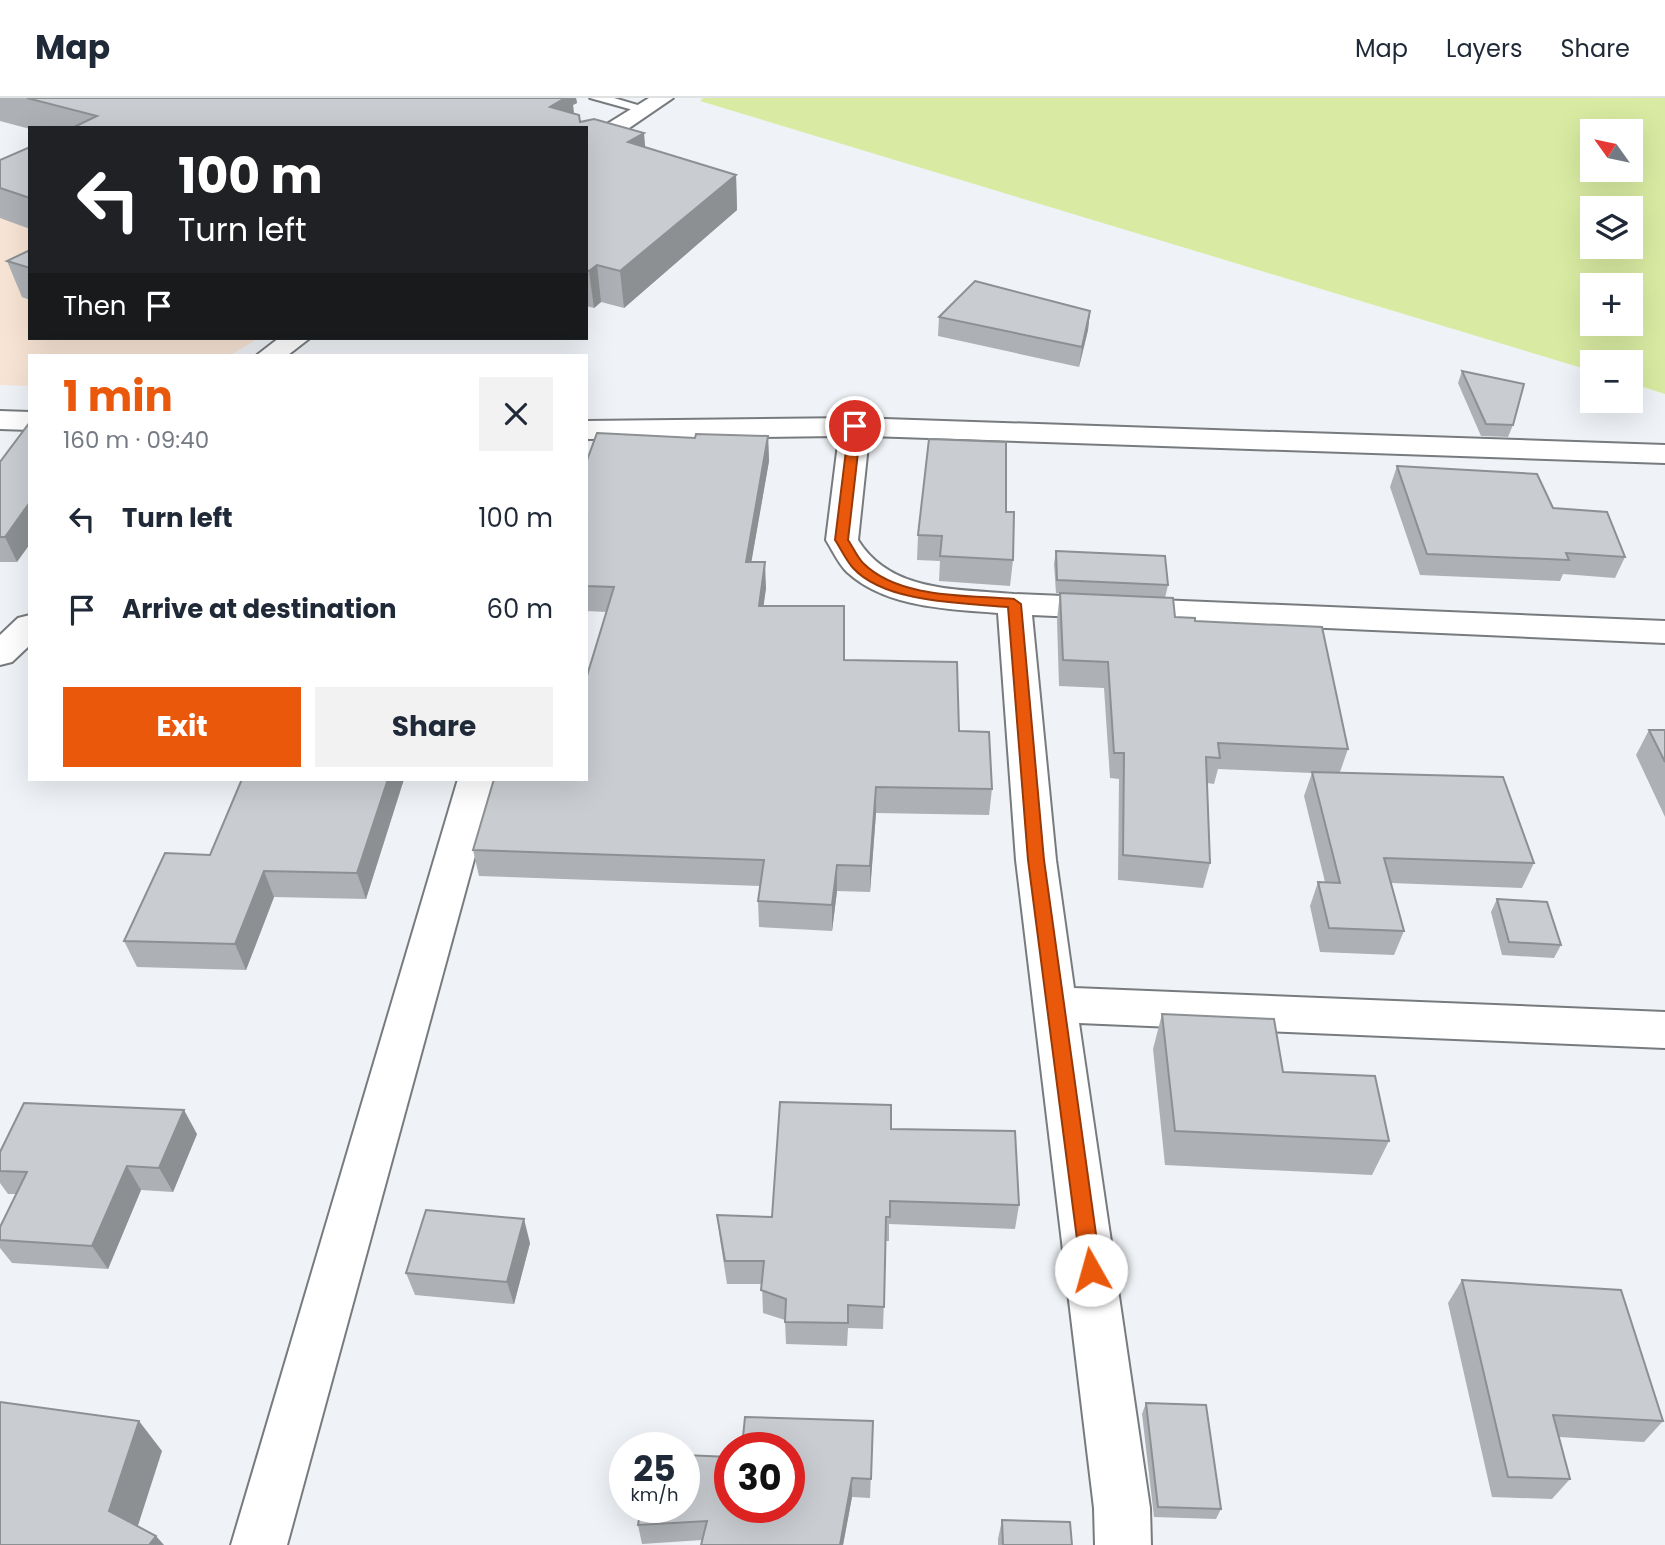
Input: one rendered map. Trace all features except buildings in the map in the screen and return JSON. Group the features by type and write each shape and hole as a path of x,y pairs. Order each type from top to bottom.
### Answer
{"street":[{"path":"588,146 663,98"},
{"path":"272,354 294,340"},
{"path":"0,420 28,421"},
{"path":"588,430 855,426 1665,454"},
{"path":"855,426 842,540 859,566 887,584 926,595 1014,604 1665,632"},
{"path":"1014,604 1036,860 1122,1508 1124,1545"},
{"path":"0,654 28,628"},
{"path":"259,1545 476,781"},
{"path":"1056,1005 1665,1030"}],"lane":[{"path":"597,98 644,109"}],"shaded area":[{"path":"28,181 28,340 256,340 233,354 28,354 28,386 0,385 0,194"}],"green space":[{"path":"703,98 1665,98 1665,394 1643,387 1643,350 1580,350 1580,367 700,101"}],"route":[{"path":"855,426 842,540 859,566 887,584 926,595 1014,604 1036,860 1091,1270"}]}
